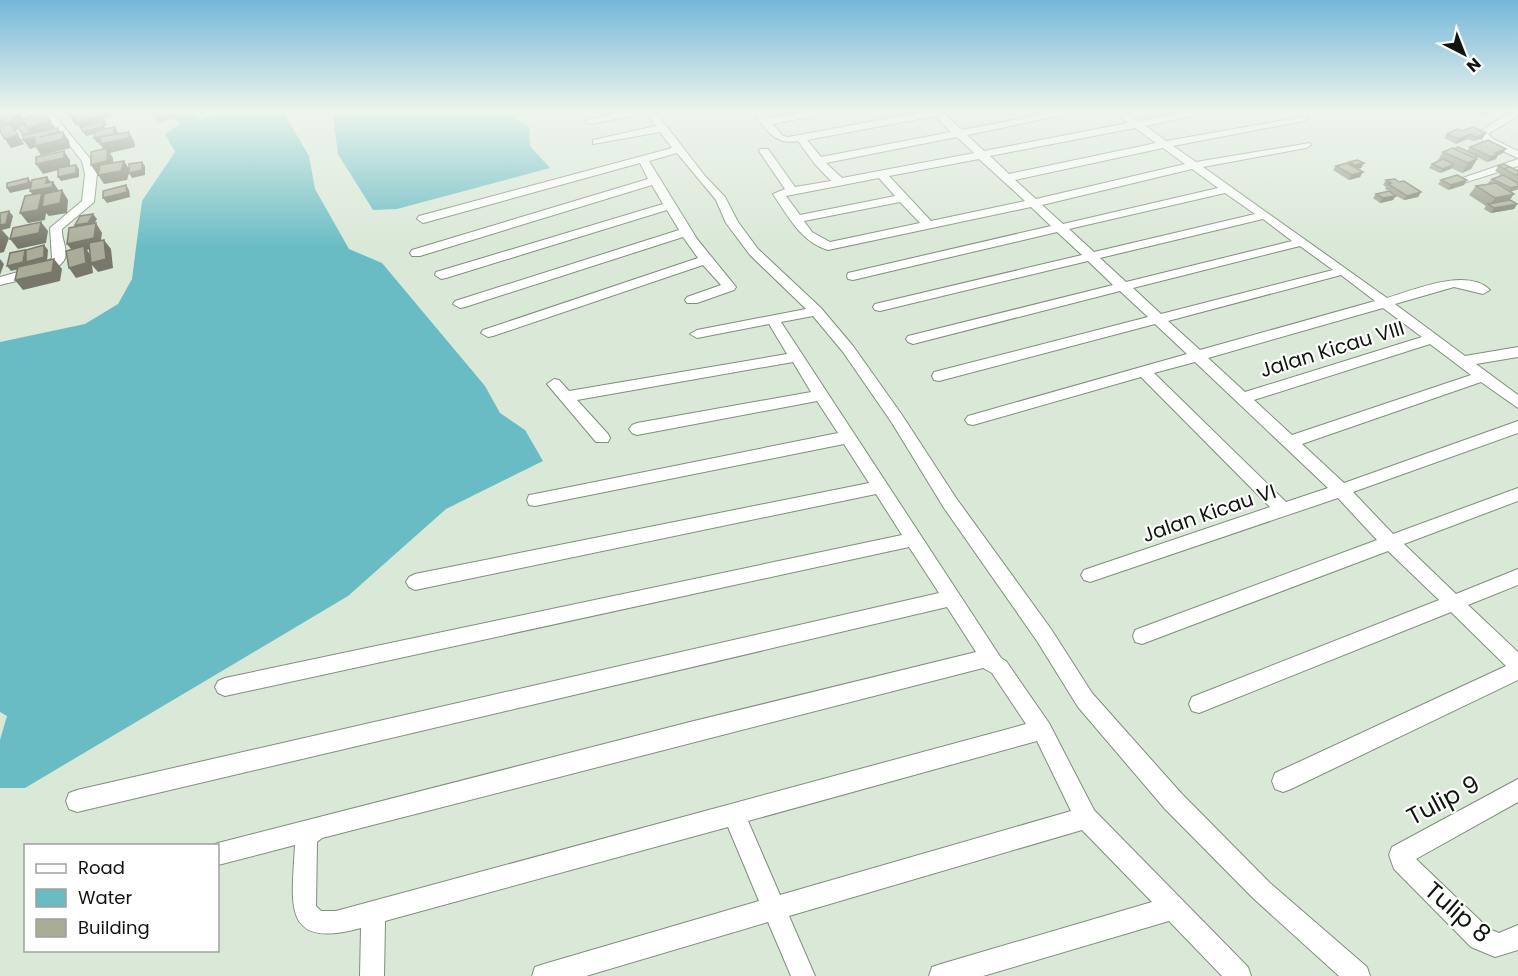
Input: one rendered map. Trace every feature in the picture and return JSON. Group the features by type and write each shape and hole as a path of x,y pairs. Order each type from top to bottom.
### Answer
{"street":[{"path":"0,281 55,264 60,255 56,228 88,202 91,174 87,161 82,156"},
{"path":"423,219 652,156"},
{"path":"685,156 721,200 732,223 754,252 816,311 848,349 897,419 950,503 1044,635 1085,700 1181,810 1262,891 1358,976"},
{"path":"767,156 791,190"},
{"path":"814,156 839,182"},
{"path":"818,161 847,156"},
{"path":"980,156 779,194 808,235 828,246 1034,203 1195,165 1247,156"},
{"path":"984,156 1341,490 1390,542 1518,664"},
{"path":"1008,178 1112,156"},
{"path":"1182,156 1262,216 1434,338 1518,403"},
{"path":"642,158 685,232 705,260 729,287 692,300"},
{"path":"1461,182 1518,162"},
{"path":"881,174 927,224"},
{"path":"416,253 655,180"},
{"path":"853,276 1227,189"},
{"path":"798,219 903,198"},
{"path":"441,275 669,206"},
{"path":"880,307 1262,216"},
{"path":"460,304 685,232"},
{"path":"913,339 1301,243"},
{"path":"488,333 705,260"},
{"path":"939,376 1343,272"},
{"path":"973,420 1454,283 1467,284 1483,290"},
{"path":"698,334 816,311"},
{"path":"772,319 993,662 999,667 1042,730 1086,818 1239,976"},
{"name":"Jalan Kicau VIII","path":"1242,398 1434,338"},
{"path":"1465,361 1518,352"},
{"path":"565,397 796,357"},
{"path":"1144,372 1283,510"},
{"path":"1290,442 1484,376"},
{"path":"554,384 602,438"},
{"path":"637,429 821,395"},
{"name":"Jalan Kicau VI","path":"1090,575 1518,427"},
{"path":"535,500 848,437"},
{"path":"415,582 880,487"},
{"path":"1143,636 1518,494"},
{"path":"225,687 914,539"},
{"path":"1200,704 1518,578"},
{"path":"77,801 951,598"},
{"path":"219,854 985,659 993,662"},
{"path":"1283,781 1518,670"},
{"path":"317,828 309,834 306,842 304,908 316,923 326,924 1042,730"},
{"name":"Tulip 9","path":"1402,861 1401,855 1404,852 1518,790"},
{"path":"733,813 803,976"},
{"path":"544,976 1086,818"},
{"name":"Tulip 8","path":"1402,861 1480,938 1499,946 1518,937"},
{"path":"941,976 1173,908"},
{"path":"372,976 373,913"}],"water":[{"path":"173,156 309,156 315,189 349,249 382,263 485,386 500,413 525,430 543,461 446,509 348,596 25,788 0,788 0,740 7,716 0,712 0,342 85,324 118,304 132,279 142,201"},
{"path":"339,156 539,156 550,168 397,209 373,210"}],"building":[{"path":"64,156 64,158 36,164 36,157"},
{"path":"91,156 107,156 107,161 91,165"},
{"path":"1451,156 1469,156 1477,159 1468,163"},
{"path":"1443,159 1454,164 1443,169 1432,164"},
{"path":"1357,160 1364,163 1355,165 1349,162"},
{"path":"124,161 121,171 98,175 100,165"},
{"path":"142,162 142,170 129,173 129,164"},
{"path":"1347,163 1363,172 1352,175 1336,166"},
{"path":"1504,164 1510,167 1504,169 1498,166"},
{"path":"76,165 76,173 58,177 58,168"},
{"path":"1510,167 1518,171 1518,176 1504,169"},
{"path":"1457,175 1467,180 1451,185 1441,180"},
{"path":"1503,175 1518,183 1518,186 1511,188 1492,179"},
{"path":"47,177 46,183 53,182 52,187 30,191 32,180"},
{"path":"28,178 28,183 7,188 7,183"},
{"path":"1395,179 1399,182 1404,181 1421,192 1407,196 1388,184 1391,183 1386,180"},
{"path":"1496,183 1514,194 1495,198 1476,186"},
{"path":"126,185 127,192 103,198 103,191"},
{"path":"62,190 60,203 42,207 44,194"},
{"path":"1389,191 1396,196 1383,198 1376,194"},
{"path":"42,193 38,210 20,213 25,196"},
{"path":"1510,200 1517,204 1494,208 1488,204"},
{"path":"9,211 6,224 0,225 0,213"},
{"path":"93,214 88,223 75,225 80,216"},
{"path":"41,222 39,233 10,239 13,228"},
{"path":"96,223 94,238 67,244 69,228"},
{"path":"104,240 106,259 91,263 89,243"},
{"path":"44,245 44,257 26,262 26,250"},
{"path":"84,246 86,263 69,268 66,251"},
{"path":"25,250 23,262 7,266 10,253"},
{"path":"54,259 52,272 15,280 18,267"}]}
